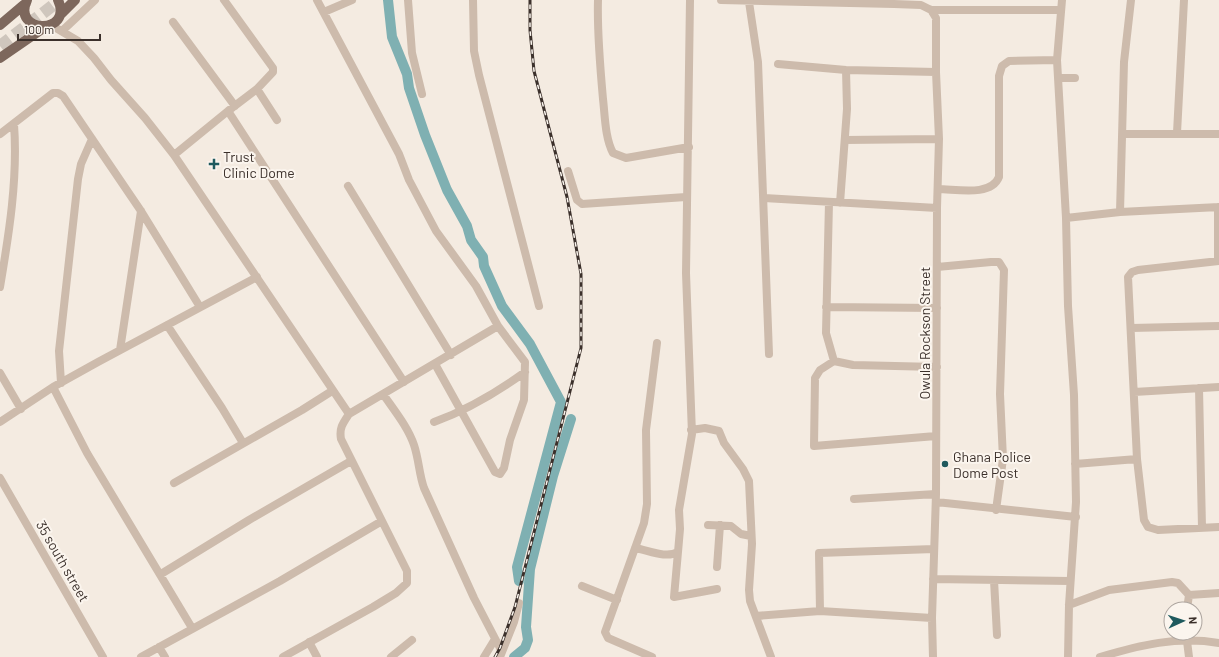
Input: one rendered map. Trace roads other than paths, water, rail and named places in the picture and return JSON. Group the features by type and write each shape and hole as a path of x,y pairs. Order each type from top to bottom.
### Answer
{"main road":[{"path":"58,0 60,5 60,16"},
{"path":"0,58 48,26 75,0"},
{"path":"27,2 25,12 31,22 36,26 48,26"},
{"path":"0,25 27,2"}],"street":[{"path":"64,31 95,0"},
{"path":"174,154 231,108 257,90 272,74 273,68 224,0"},
{"path":"317,0 399,154 409,180 436,231 476,286 498,326 525,362 524,400 510,440 504,468 500,474 495,472 435,364"},
{"path":"324,12 352,0"},
{"path":"408,0 412,53 422,94"},
{"path":"473,0 474,51 479,75 539,306"},
{"path":"598,0 597,31 605,117 610,147 614,153 626,158 689,147"},
{"path":"690,0 686,273 691,430 680,510 680,529 674,597 717,589"},
{"path":"721,0 749,2 892,2 921,5 931,10 1061,10"},
{"path":"1062,0 1057,60 1066,218 1068,306 1074,395 1076,517 1070,582 1068,657"},
{"path":"1120,212 1124,62 1131,0"},
{"path":"1177,133 1184,0"},
{"path":"749,2 758,62 769,354"},
{"name":"Owula Rockson Street","path":"931,10 936,18 936,72 939,139 937,208 936,498 932,618 933,657"},
{"path":"60,16 64,31"},
{"path":"173,22 231,108 404,382"},
{"path":"48,26 64,31 78,41 146,118 174,154 332,391 349,414"},
{"path":"938,189 986,189 997,182 999,177 999,76 1002,66 1009,61 1057,60"},
{"path":"778,64 846,70 936,72"},
{"path":"840,203 847,109 846,70"},
{"path":"1058,78 1075,78"},
{"path":"257,90 276,120"},
{"path":"0,134 53,93 58,93 63,96 140,211 200,307"},
{"path":"0,287 10,225 15,140 14,124"},
{"path":"1123,134 1219,134"},
{"path":"61,383 59,351 78,179 81,164 92,139"},
{"path":"845,140 939,139"},
{"path":"568,171 577,200 582,204 686,197"},
{"path":"348,186 451,355"},
{"path":"764,198 937,208"},
{"path":"829,202 826,333 834,361"},
{"path":"1066,218 1120,212 1218,207 1219,261 1132,272 1128,277 1137,459 1144,520 1148,528 1158,530 1219,528"},
{"path":"120,350 140,211"},
{"path":"937,267 999,262 1004,270 1000,394 1003,459 996,510"},
{"path":"0,422 61,383 257,277"},
{"path":"826,307 937,308"},
{"path":"167,325 222,408 243,443"},
{"path":"283,657 396,593 407,583 408,571 341,439 340,431 349,414 498,326"},
{"path":"1131,328 1219,326"},
{"path":"652,657 625,647 605,635 606,627 644,523 647,504 646,430 658,343"},
{"path":"936,436 814,446 815,378 820,370 834,361 853,365 937,367"},
{"path":"434,422 462,412 502,389 525,372"},
{"path":"0,373 21,409"},
{"path":"1134,392 1219,387"},
{"path":"53,388 87,453 161,574 192,628"},
{"path":"1199,388 1202,528"},
{"path":"174,483 302,410 332,391"},
{"path":"383,394 410,435 416,455 419,474 424,488 474,598 495,639 500,654"},
{"path":"691,430 705,428 719,431 724,443 743,469 749,481 751,536 750,601 771,657"},
{"path":"1075,464 1137,459"},
{"path":"161,574 256,516 351,461"},
{"name":"35 south street","path":"0,478 103,657"},
{"path":"854,499 936,498 996,510 1076,517"},
{"path":"141,657 280,580 382,521"},
{"path":"708,525 731,526 741,534 751,536"},
{"path":"717,567 720,526"},
{"path":"635,548 665,554 673,554 678,552"},
{"path":"820,611 819,553 934,549"},
{"path":"934,579 1070,582"},
{"path":"994,580 997,635"},
{"path":"1069,605 1109,590 1172,582 1181,586 1189,595 1188,601"},
{"path":"582,586 617,600"},
{"path":"1189,595 1219,593"},
{"path":"500,654 514,622 519,603"},
{"path":"756,616 820,611 932,618"},
{"path":"484,657 495,639"},
{"path":"391,657 412,640"},
{"path":"1203,640 1219,643"},
{"path":"1100,657 1165,641"},
{"path":"1187,641 1189,657"},
{"path":"309,642 317,657"},
{"path":"159,647 165,657"}],"waterway":[{"path":"388,0 392,37 407,74 409,88 425,135 447,190 467,226 471,240 483,257 484,266 502,306 530,344 561,402 517,567 519,581"},
{"path":"514,657 525,648 528,640 526,627 530,569 553,476 571,419"},
{"path":"525,588 530,586"}],"tunnel":[{"path":"0,46 60,0"}],"railway":[{"path":"495,657 500,648 515,607 581,348 581,274 567,197 534,71 530,30 530,0"}],"place":[{"name":"Trust Clinic Dome","path":"214,164"},
{"name":"Ghana Police Dome Post","path":"945,464"}]}
